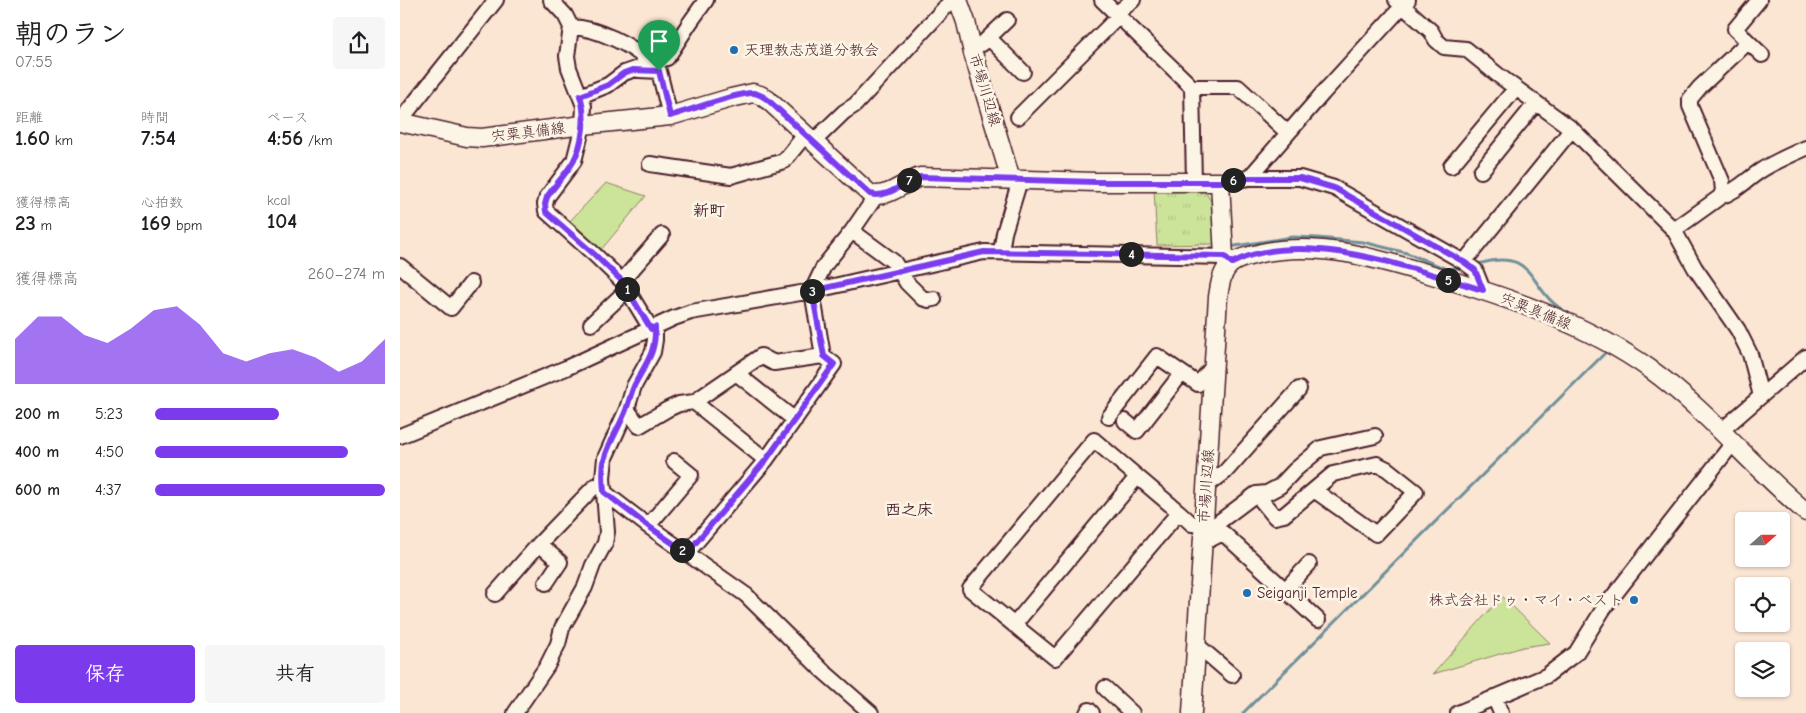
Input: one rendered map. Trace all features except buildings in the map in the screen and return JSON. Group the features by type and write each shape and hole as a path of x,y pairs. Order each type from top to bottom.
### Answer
{"main road":[{"name":"市場川辺線","path":"958,0 1015,180"},
{"name":"宍粟真備線","path":"402,125 482,138 670,116 753,93 768,100 870,194 876,196"},
{"path":"876,196 920,177 1220,182 1228,260"},
{"name":"宍粟真備線","path":"1228,260 1266,252 1332,250 1378,259 1483,290 1576,326 1649,368 1677,390 1727,432 1806,512"},
{"name":"市場川辺線","path":"1192,713 1220,282 1228,260"}],"street":[{"path":"402,125 496,0"},
{"path":"515,713 548,666 558,644 562,628 585,587 590,569 606,543 605,458 627,409 634,386 653,352 655,340 650,325 625,286 594,254 546,212 545,204 547,197 574,160 583,125 584,106 569,68 567,56 571,27 564,15 551,0"},
{"path":"580,96 608,85 624,73 667,58 706,0"},
{"path":"650,164 731,176 784,160 855,105 952,0"},
{"path":"1102,0 1192,87 1238,87 1288,133"},
{"path":"1018,118 1133,0"},
{"path":"1759,0 1735,29 1762,55"},
{"path":"1249,178 1402,2 1444,47 1466,49 1572,129 1674,230 1695,268 1738,330 1750,354 1761,396"},
{"path":"974,53 1007,20"},
{"path":"571,27 581,28 627,44 651,63"},
{"path":"988,38 1024,72"},
{"path":"1720,197 1723,191 1722,181 1690,106 1690,99 1700,87 1748,42"},
{"path":"632,70 659,71 670,116"},
{"path":"1192,87 1194,182"},
{"path":"1451,166 1516,88"},
{"path":"1482,171 1536,103"},
{"path":"1468,265 1572,129"},
{"path":"1674,230 1720,197 1734,192 1760,171 1786,156 1806,148"},
{"path":"1220,182 1249,178 1300,178 1334,188 1468,265 1478,275 1483,290"},
{"path":"1001,248 1015,180"},
{"path":"687,553 766,460 834,364 824,356 814,287 824,266 876,196"},
{"path":"852,230 896,267 907,283 922,298 934,299"},
{"path":"591,324 625,286 662,235"},
{"path":"400,436 566,368 650,325 691,312 814,287 896,267 1001,248 1228,260"},
{"path":"400,266 451,308 471,283"},
{"path":"627,409 639,426 679,404 694,402 761,356 774,363 824,356"},
{"path":"1109,417 1157,356 1198,384 1215,364"},
{"path":"1458,713 1546,676 1576,653 1604,608 1727,432 1761,396 1806,357"},
{"path":"1125,421 1137,431 1182,373"},
{"path":"736,374 795,420"},
{"path":"1206,486 1226,472 1299,389"},
{"path":"694,402 766,460"},
{"path":"1203,534 1256,494 1267,493 1280,486 1321,448 1375,436"},
{"path":"1179,512 1055,658 970,589 1094,440 1179,512 1203,534 1223,534 1318,620"},
{"path":"648,526 691,475 674,461"},
{"path":"1256,494 1275,517 1284,515 1333,474 1377,464 1387,469 1416,492 1376,534 1314,490"},
{"path":"1014,625 1137,477"},
{"path":"495,594 539,544 595,486 604,490 648,526 746,595 863,710"},
{"path":"539,544 560,562 546,583"},
{"path":"1285,590 1309,564"},
{"path":"1197,645 1232,675"},
{"path":"1104,688 1132,713"},
{"path":"1494,697 1501,713"},
{"path":"1087,713 1089,710 1092,713"}],"green space":[{"path":"606,183 646,196 600,251 568,223"},
{"path":"1154,189 1203,189 1213,204 1214,244 1157,245"},
{"path":"1502,596 1550,643 1523,647 1433,674"}],"waterway":[{"path":"1229,247 1292,237 1363,242 1407,253 1446,269 1464,268"},
{"path":"1173,249 1217,249"},
{"path":"1475,265 1496,260 1511,261 1521,265 1530,273 1545,294 1568,313"},
{"path":"1585,321 1624,341 1638,351"},
{"path":"1243,713 1605,353"},
{"path":"1770,467 1798,494"}],"place":[{"name":"天理教志茂道分教会","path":"734,50"},
{"name":"Seiganji Temple","path":"1247,593"},
{"name":"株式会社ドゥ・マイ・ベスト","path":"1634,600"}],"district":[{"name":"新町","path":"709,211"},
{"name":"西之床","path":"909,510"}],"route":[{"path":"632,70 659,71 670,116 731,98 753,93 760,95 768,100 870,194 876,196 920,177 1096,182 1220,182 1249,178 1300,178 1334,188 1464,262 1475,270 1483,290 1356,254 1332,250 1282,250 1245,257 1232,263 1224,256 984,252 812,291 824,356 834,364 766,460 687,553 604,492 605,458 627,409 634,386 653,352 655,327 651,329 622,281 546,212 545,204 556,183 574,160 580,142 584,106 580,96 608,85 624,73 632,70"}]}
